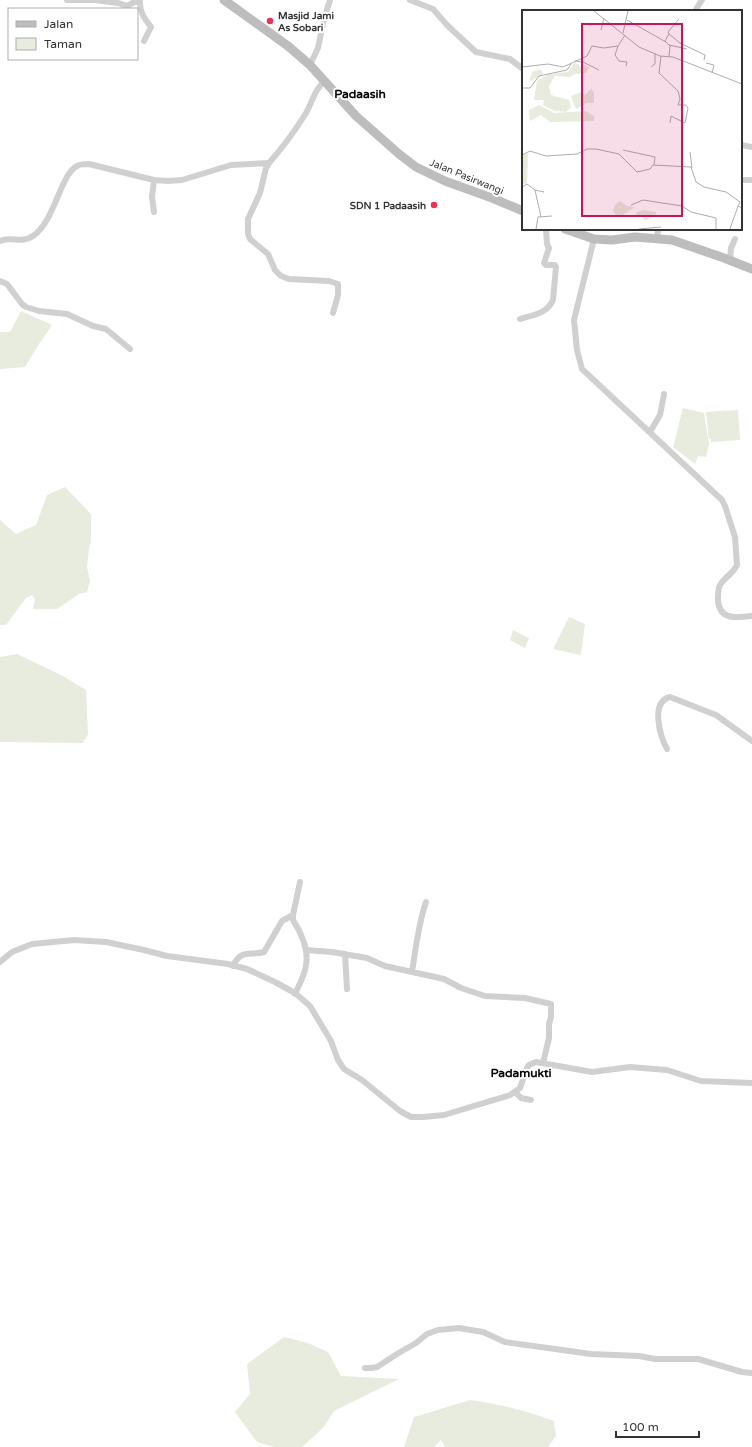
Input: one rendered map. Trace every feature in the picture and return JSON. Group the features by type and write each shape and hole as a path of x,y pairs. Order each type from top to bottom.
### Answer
{"street":[{"path":"67,0 95,0 118,3 127,6 139,0 139,6 143,17 151,26 144,41"},
{"name":"Jalan Pasirwangi","path":"224,0 288,46 310,65 356,116 416,167 445,181 522,211"},
{"path":"310,65 318,48 324,19 330,0"},
{"path":"410,0 433,9 447,25 476,52 510,59 522,68"},
{"path":"696,10 702,0"},
{"path":"325,81 316,90 310,107 293,133 266,168 260,193 248,219 248,234 250,238 268,254 275,270 281,276 288,279 329,281 338,284 338,295 333,313"},
{"path":"742,145 752,147"},
{"path":"0,241 9,239 28,239 34,236 46,222 67,177 76,166 89,164 154,180 182,180 231,164 269,163"},
{"path":"154,180 152,197 154,212"},
{"path":"520,319 543,312 553,300 556,267 555,265 546,265 544,263 549,248 547,244 546,230"},
{"path":"568,230 594,239 612,240 635,237 656,238 678,242 730,260 752,270"},
{"path":"656,238 659,230"},
{"path":"594,239 574,320 577,350 582,369 724,502 735,537 737,565 719,588 719,608 722,613 729,617 742,618 752,616"},
{"path":"730,260 731,248 735,239"},
{"path":"0,281 6,284 26,307 39,311 67,314 93,326 106,329 130,349"},
{"path":"650,432 660,415 664,394"},
{"path":"666,749 660,735 658,718 659,707 664,700 670,697 716,715 752,741"},
{"path":"295,994 307,964 306,950 293,915 300,882"},
{"path":"412,972 417,933 426,902"},
{"path":"234,966 237,958 245,953 255,954 264,952 282,921 293,915"},
{"path":"0,962 12,952 32,944 74,940 106,942 167,956 247,969 275,982 295,994 315,1012 331,1041 338,1060 344,1069 371,1086 400,1111 411,1117 444,1115 510,1095 520,1088 529,1064 536,1062 592,1072 630,1067 667,1070 701,1081 752,1083"},
{"path":"306,950 332,952 367,958 385,966 444,979 461,988 484,996 525,998 551,1004 551,1017 548,1024 549,1037 543,1063"},
{"path":"345,954 348,989"},
{"path":"515,1092 521,1098 531,1100"},
{"path":"365,1368 378,1367 397,1354 416,1344 425,1335 438,1330 459,1328 483,1332 505,1342 591,1354 655,1359 698,1359 742,1372 752,1373"}],"green space":[{"path":"21,311 52,325 25,367 0,369 0,332 10,332"},
{"path":"683,408 704,413 709,444 706,457 698,456 695,464 673,447"},
{"path":"738,410 740,440 711,442 711,439 709,439 706,412"},
{"path":"65,487 91,514 91,542 87,567 90,581 87,592 79,594 57,609 33,609 35,599 32,595 26,598 6,625 0,625 0,520 16,534 36,525 47,495"},
{"path":"569,617 585,624 581,655 553,649"},
{"path":"513,630 529,638 525,648 510,640"},
{"path":"17,654 61,675 86,690 88,734 83,743 0,742 0,657"},
{"path":"284,1337 308,1343 328,1352 341,1376 399,1379 334,1411 324,1427 302,1447 274,1447 257,1442 235,1412 250,1394 247,1364"},
{"path":"470,1400 513,1408 554,1421 556,1436 548,1447 445,1447 441,1440 434,1447 404,1447 414,1417"}],"place":[{"name":"Masjid Jami As Sobari","path":"270,21"},
{"name":"SDN 1 Padaasih","path":"434,205"}],"district":[{"name":"Padaasih","path":"360,94"},
{"name":"Padamukti","path":"521,1073"}]}
